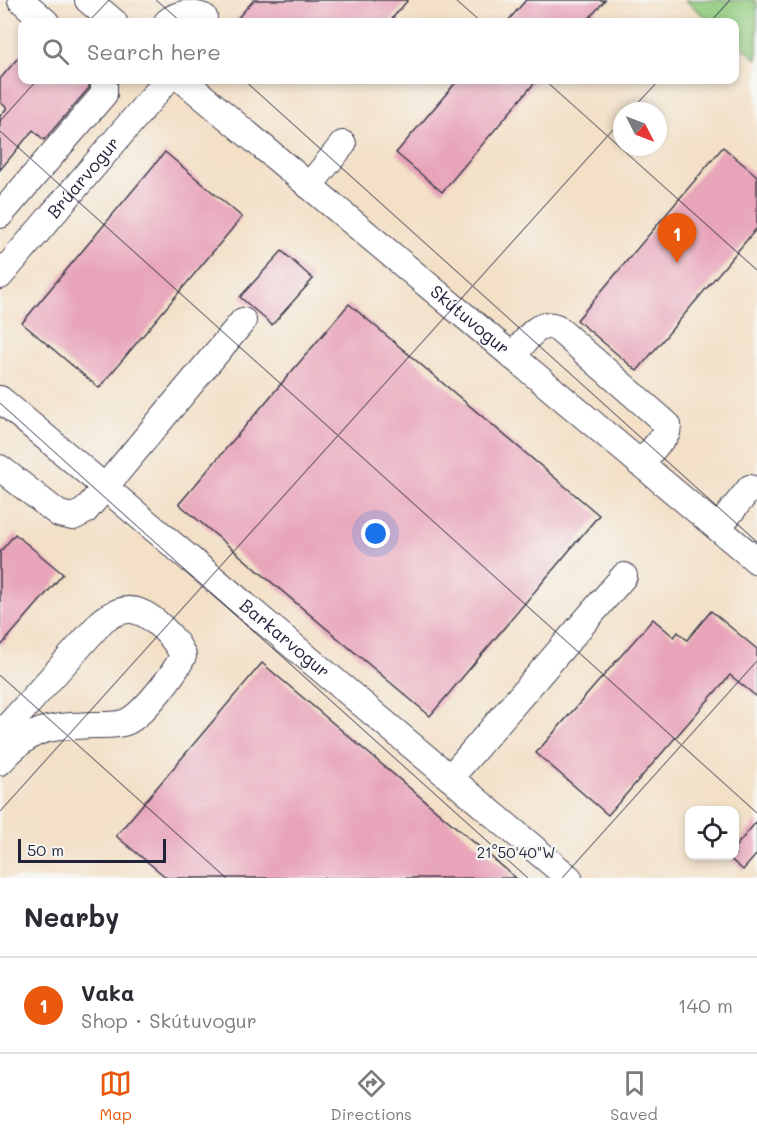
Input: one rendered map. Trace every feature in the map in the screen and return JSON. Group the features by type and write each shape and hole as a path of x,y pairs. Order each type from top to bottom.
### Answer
{"street":[{"path":"88,0 109,18"},
{"path":"172,18 178,14 191,12 204,17"},
{"path":"0,215 104,94 104,84"},
{"name":"Brúarvogur","path":"0,276 164,84"},
{"name":"Skútuvogur","path":"188,84 757,561"},
{"path":"309,186 344,144"},
{"path":"0,468 59,514 73,517 85,511 243,321"},
{"path":"513,357 537,328 547,324 556,327 668,425 667,433 640,464"},
{"name":"Barkarvogur","path":"0,399 569,878"},
{"path":"718,528 750,488"},
{"path":"450,778 624,576"},
{"path":"0,735 104,620 117,612 132,610 145,614 179,645 183,656 177,668 127,722 115,725 56,726 36,731 19,741 0,762"}],"green space":[{"path":"685,0 754,0 757,3 757,59 739,44 739,18 707,18"}],"building":[{"path":"254,0 408,0 392,18 238,18"},
{"path":"526,0 605,0 589,18 510,18"},
{"path":"18,58 18,84 89,84 89,88 44,140 33,130 0,170 0,116 7,108 0,102 0,79"},
{"path":"455,84 534,84 442,192 396,153"},
{"path":"723,147 757,176 757,228 637,371 577,320"},
{"path":"165,152 242,217 99,388 22,323"},
{"path":"282,251 313,279 272,325 240,297"},
{"path":"349,304 599,515 430,716 179,504"},
{"path":"15,534 63,574 0,647 0,552"},
{"path":"711,611 757,649 757,697 730,675 608,815 536,753 653,619 674,637 678,632 687,640"},
{"path":"262,663 516,878 167,878 116,836"},
{"path":"757,821 757,854 743,870 732,860 739,860 739,842"}],"place":[{"name":"Vaka","path":"677,263"}]}
